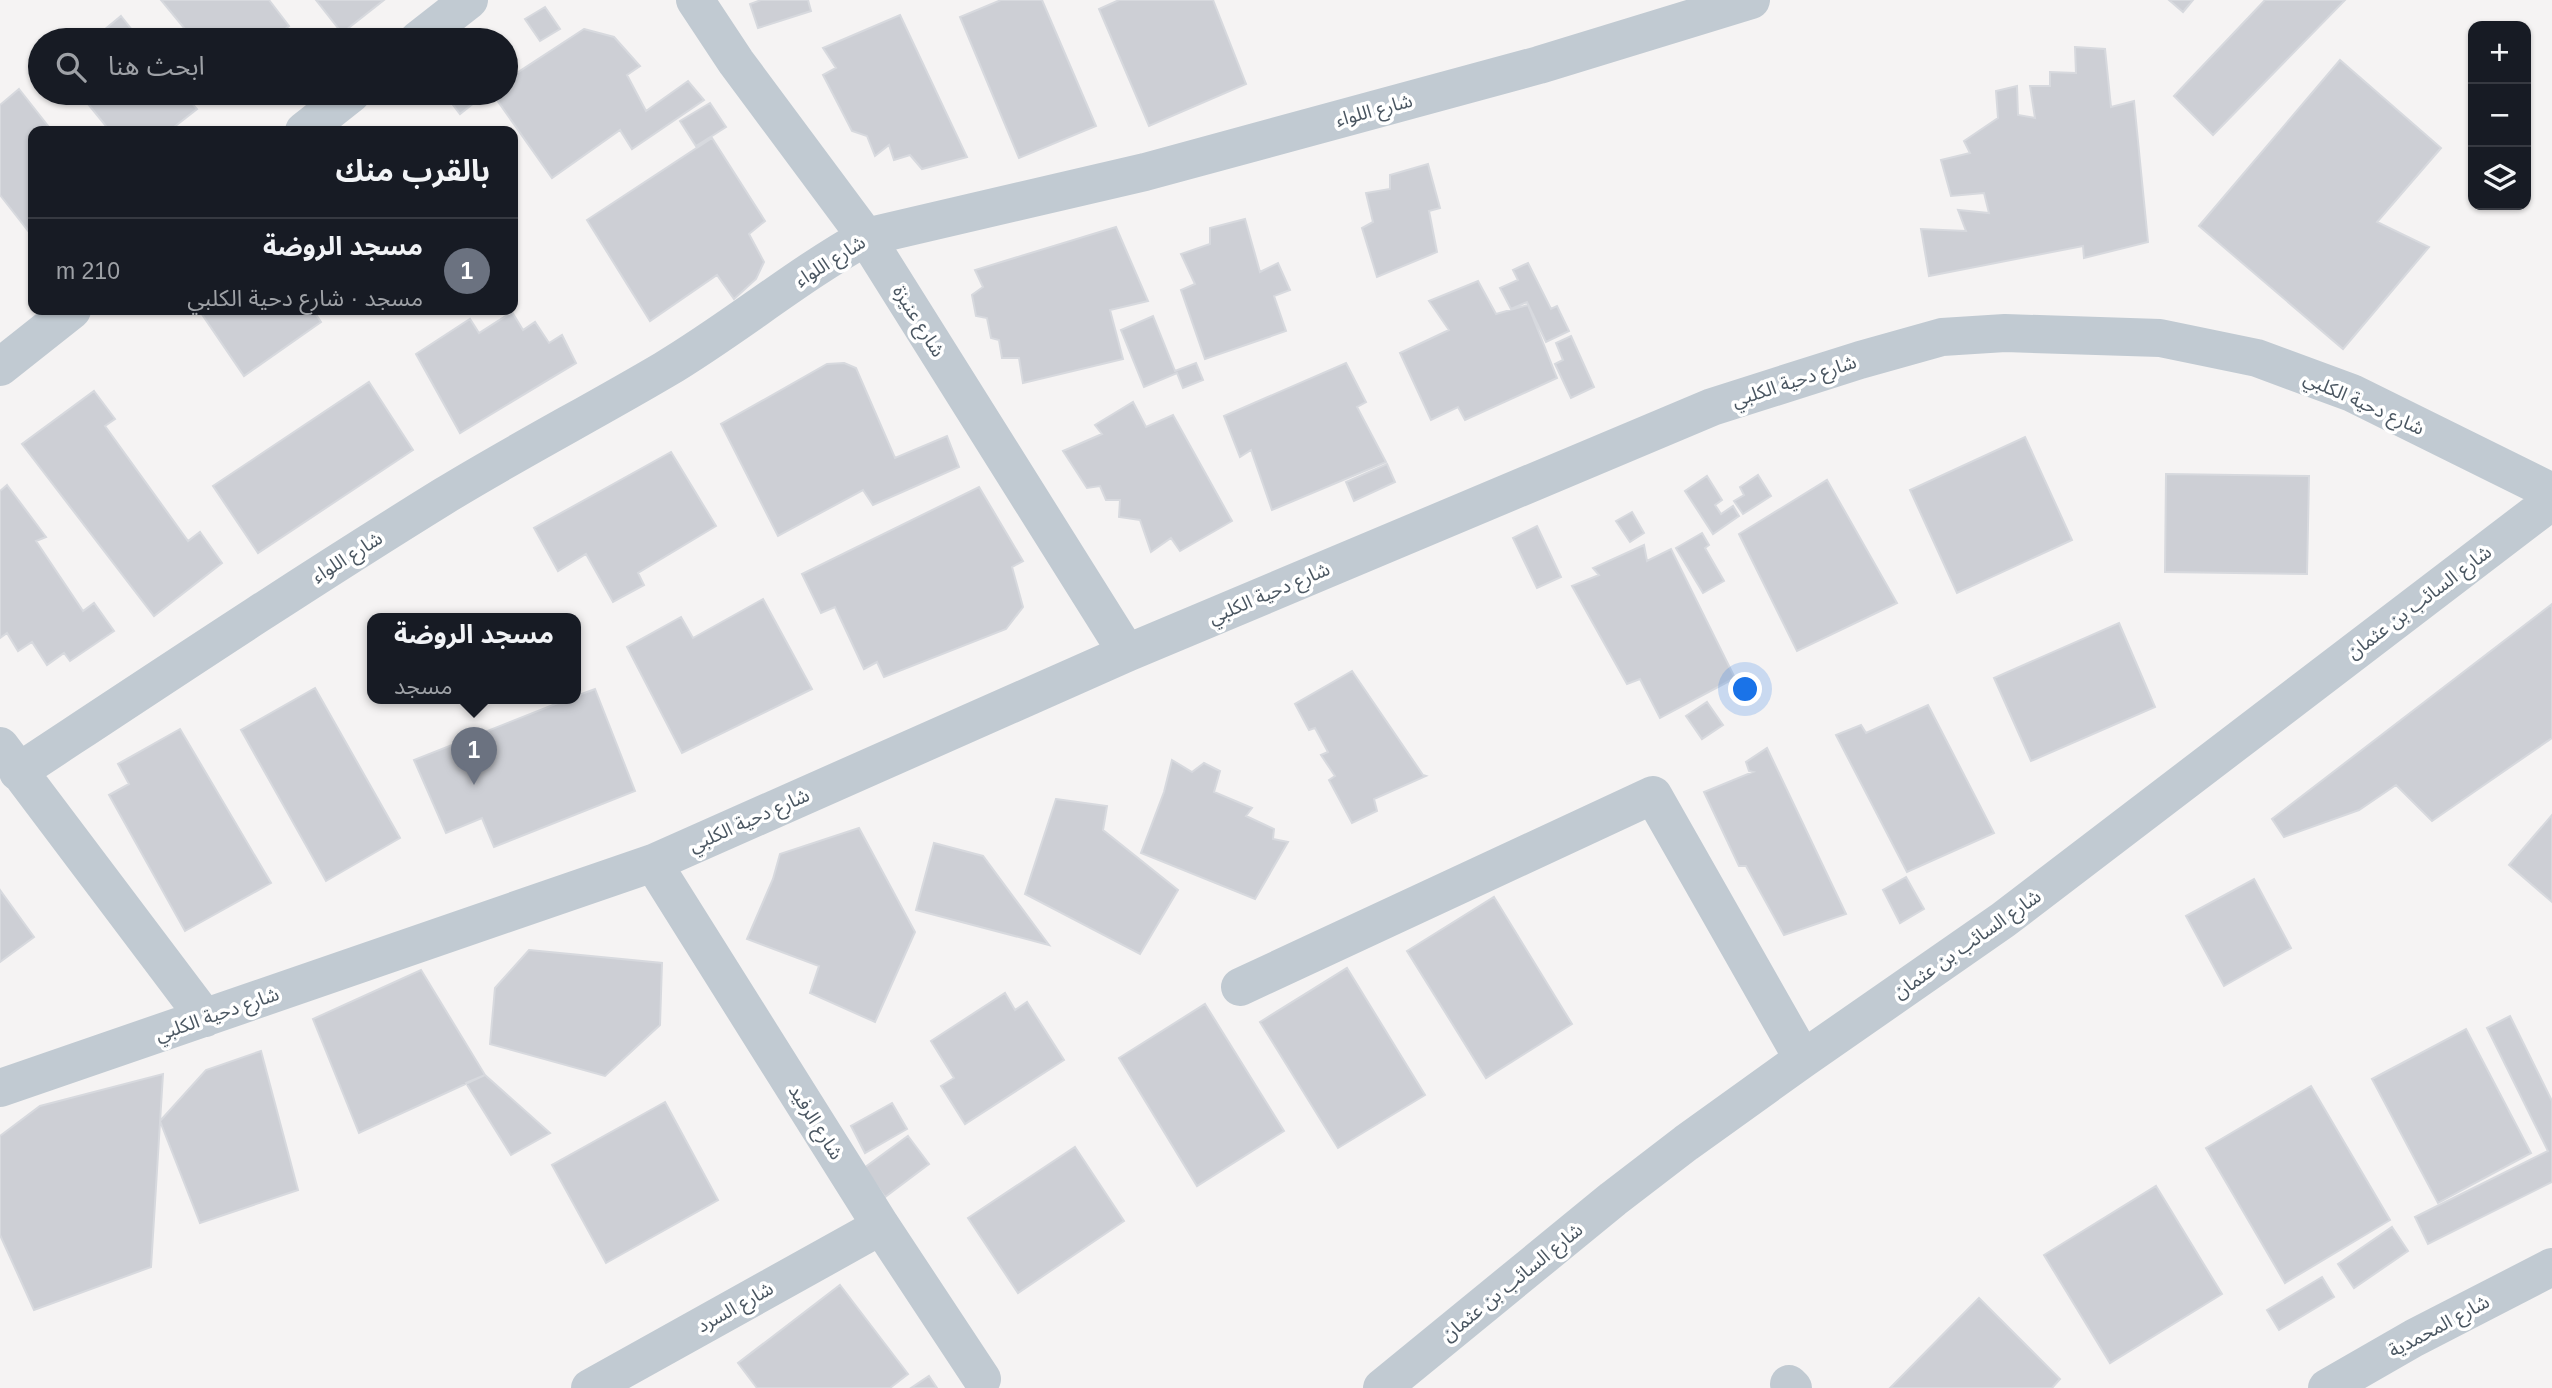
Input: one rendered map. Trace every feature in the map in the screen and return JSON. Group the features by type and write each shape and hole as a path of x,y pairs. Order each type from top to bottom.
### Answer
{"street":[{"path":"433,28 469,0"},
{"name":"شارع عنيزة","path":"695,0 736,62 866,237 1126,653"},
{"name":"شارع اللواء","path":"205,1018 9,759 290,593 446,495 665,369 749,315 829,258 866,237 1158,169 1539,65 1751,0"},
{"path":"310,126 337,105"},
{"path":"0,367 66,315"},
{"name":"شارع دحية الكلبي","path":"0,1088 653,863 1126,653 1712,407 1942,337 2005,333 2160,338 2257,358 2352,393 2552,492"},
{"name":"شارع السائب بن عثمان","path":"1382,1388 1613,1199 1802,1059 2003,920 2552,501"},
{"path":"1240,987 1653,795 1802,1059"},
{"name":"شارع الرفيد","path":"653,863 881,1226 982,1380"},
{"name":"شارع السرد","path":"590,1388 881,1226"},
{"name":"شارع المحمدية","path":"2327,1388 2414,1338 2552,1267"}],"building":[{"path":"161,0 269,0 289,26 286,28 184,28"},
{"path":"316,0 384,0 348,28 338,28"},
{"path":"761,0 808,0 811,11 758,28 750,4"},
{"path":"1001,0 1042,0 1096,126 1019,158 960,17"},
{"path":"1119,0 1213,0 1246,84 1149,126 1099,9"},
{"path":"2169,0 2193,0 2183,12"},
{"path":"2265,0 2345,0 2213,135 2174,96"},
{"path":"545,7 560,29 540,41 525,19"},
{"path":"900,15 967,157 922,169 910,155 894,160 889,145 875,156 867,136 852,131 823,75 836,68 823,48"},
{"path":"121,16 130,28 106,28"},
{"path":"584,29 614,37 640,66 627,75 646,111 688,81 704,100 632,149 620,130 552,178 518,126 500,105 518,105 518,72"},
{"path":"2075,47 2105,49 2111,107 2134,101 2148,242 2084,258 2083,246 1929,276 1921,229 1966,231 1958,210 1989,213 1984,193 1951,196 1941,160 1970,153 1964,141 1998,118 1996,91 2017,86 2018,115 2035,118 2030,86 2050,86 2050,72 2076,73"},
{"path":"2340,60 2441,148 2377,222 2429,247 2343,349 2199,226"},
{"path":"19,89 28,100 28,105 32,105 48,126 28,126 28,231 0,195 0,105"},
{"path":"710,103 726,127 696,146 680,121"},
{"path":"89,105 194,105 197,109 175,126 106,126"},
{"path":"453,105 471,105 460,114"},
{"path":"712,138 765,221 749,234 764,262 756,279 734,299 717,275 650,321 587,220"},
{"path":"1428,164 1440,208 1429,211 1437,252 1377,277 1362,228 1373,222 1366,193 1390,189 1390,175"},
{"path":"1245,219 1260,272 1278,263 1290,290 1274,296 1286,331 1205,359 1181,290 1195,284 1181,254 1210,244 1210,228"},
{"path":"1116,227 1148,301 1110,310 1123,359 1023,383 1019,358 1002,358 999,340 991,338 987,318 976,316 972,295 983,287 975,270"},
{"path":"1528,263 1551,309 1557,306 1569,331 1546,342 1527,302 1511,309 1500,288 1518,280 1513,270"},
{"path":"1478,281 1496,314 1528,305 1557,378 1465,420 1458,407 1431,420 1400,353 1449,330 1429,301"},
{"path":"202,315 316,315 321,322 244,376"},
{"path":"507,315 514,315 523,330 535,322 549,343 562,335 576,363 460,433 416,354 470,319 479,333"},
{"path":"1153,316 1175,371 1196,363 1203,380 1183,388 1177,373 1144,387 1121,330"},
{"path":"1571,336 1594,387 1571,398 1555,364 1563,360 1556,343"},
{"path":"844,363 856,368 895,458 947,436 959,467 873,505 863,490 778,536 721,424 827,364"},
{"path":"1346,363 1366,402 1357,407 1386,462 1272,510 1251,450 1240,457 1224,416"},
{"path":"369,382 413,450 258,553 213,486"},
{"path":"94,391 115,419 105,426 188,541 200,532 222,563 154,616 22,444"},
{"path":"1133,402 1146,427 1173,415 1232,521 1180,551 1171,538 1151,552 1140,520 1119,517 1120,500 1106,500 1100,486 1087,488 1063,451 1102,434 1095,425"},
{"path":"2025,437 2072,540 1957,593 1910,490"},
{"path":"671,452 716,526 638,573 644,585 613,602 586,554 558,571 534,528"},
{"path":"1387,464 1395,482 1354,501 1346,482"},
{"path":"2166,474 2309,476 2307,574 2165,572"},
{"path":"1758,475 1771,496 1743,514 1734,501 1744,495 1740,487"},
{"path":"1707,476 1722,500 1715,505 1721,514 1733,506 1739,516 1713,534 1685,491"},
{"path":"1827,480 1897,603 1797,651 1739,534"},
{"path":"7,485 46,537 36,541 83,611 94,603 114,631 70,661 64,653 47,665 32,642 18,651 7,633 0,638 0,491"},
{"path":"979,487 1023,561 1012,567 1023,607 1006,629 884,677 877,662 864,669 835,607 821,613 802,574"},
{"path":"1632,512 1644,533 1630,542 1616,521"},
{"path":"1537,526 1561,577 1537,588 1513,538"},
{"path":"1702,533 1709,545 1705,548 1724,581 1703,593 1676,548"},
{"path":"1644,545 1647,561 1671,549 1735,678 1660,718 1640,679 1627,684 1572,586 1599,575 1593,568"},
{"path":"763,599 812,689 682,753 627,647 681,617 693,638"},
{"path":"2552,604 2552,738 2432,821 2396,785 2359,810 2284,837 2272,819"},
{"path":"2119,623 2155,707 2031,761 1994,678"},
{"path":"1352,671 1426,776 1374,799 1377,811 1352,823 1329,780 1335,776 1321,755 1328,752 1315,728 1309,730 1295,704"},
{"path":"315,688 400,838 326,881 241,730"},
{"path":"595,689 635,791 494,847 482,818 446,833 414,760 555,704 581,704 581,694"},
{"path":"1707,702 1723,725 1702,739 1686,716"},
{"path":"1928,705 1994,833 1907,872 1836,735 1861,725 1866,733"},
{"path":"180,729 271,883 185,931 109,795 129,784 118,764"},
{"path":"1767,748 1846,914 1784,935 1746,866 1739,866 1704,792 1753,772 1749,771 1746,762"},
{"path":"1172,760 1192,772 1204,763 1220,771 1214,792 1252,808 1246,816 1274,829 1273,839 1288,842 1255,899 1141,853 1164,792"},
{"path":"1056,799 1107,806 1103,830 1178,890 1140,954 1025,894"},
{"path":"2552,815 2552,902 2509,865"},
{"path":"859,828 915,932 875,1022 810,993 819,966 747,939 773,879 780,854"},
{"path":"934,843 983,856 1049,945 916,910"},
{"path":"1906,877 1924,909 1900,923 1883,890"},
{"path":"2254,879 2291,948 2224,986 2186,916"},
{"path":"0,890 34,937 0,962"},
{"path":"1494,897 1572,1024 1486,1078 1407,951"},
{"path":"529,950 662,963 660,1025 605,1076 490,1044 495,988"},
{"path":"1347,968 1425,1095 1338,1148 1260,1022"},
{"path":"421,970 485,1075 359,1133 313,1019"},
{"path":"1005,993 1015,1010 1027,1002 1064,1060 965,1124 941,1086 954,1078 931,1041"},
{"path":"1205,1004 1284,1131 1197,1186 1119,1058"},
{"path":"2510,1016 2552,1101 2552,1182 2428,1244 2415,1217 2548,1151 2487,1028"},
{"path":"2466,1029 2531,1153 2438,1203 2372,1079"},
{"path":"261,1051 298,1190 200,1223 160,1121 206,1070"},
{"path":"163,1074 151,1267 34,1310 0,1235 0,1136 40,1106"},
{"path":"485,1075 550,1133 511,1155 466,1083"},
{"path":"2311,1086 2390,1220 2285,1283 2206,1148"},
{"path":"665,1102 718,1200 606,1263 552,1165"},
{"path":"892,1103 907,1129 865,1153 851,1126"},
{"path":"908,1136 929,1164 885,1197 864,1168"},
{"path":"1075,1147 1124,1221 1018,1293 968,1218"},
{"path":"2156,1186 2222,1294 2110,1363 2044,1255"},
{"path":"2392,1227 2408,1251 2354,1288 2338,1264"},
{"path":"2322,1277 2334,1297 2279,1330 2267,1310"},
{"path":"840,1285 908,1374 890,1388 757,1388 738,1363"},
{"path":"1979,1298 2060,1379 2052,1388 1890,1388"},
{"path":"929,1376 937,1388 911,1388"}],"place":[{"name":"مسجد الروضة","path":"474,785"}]}
